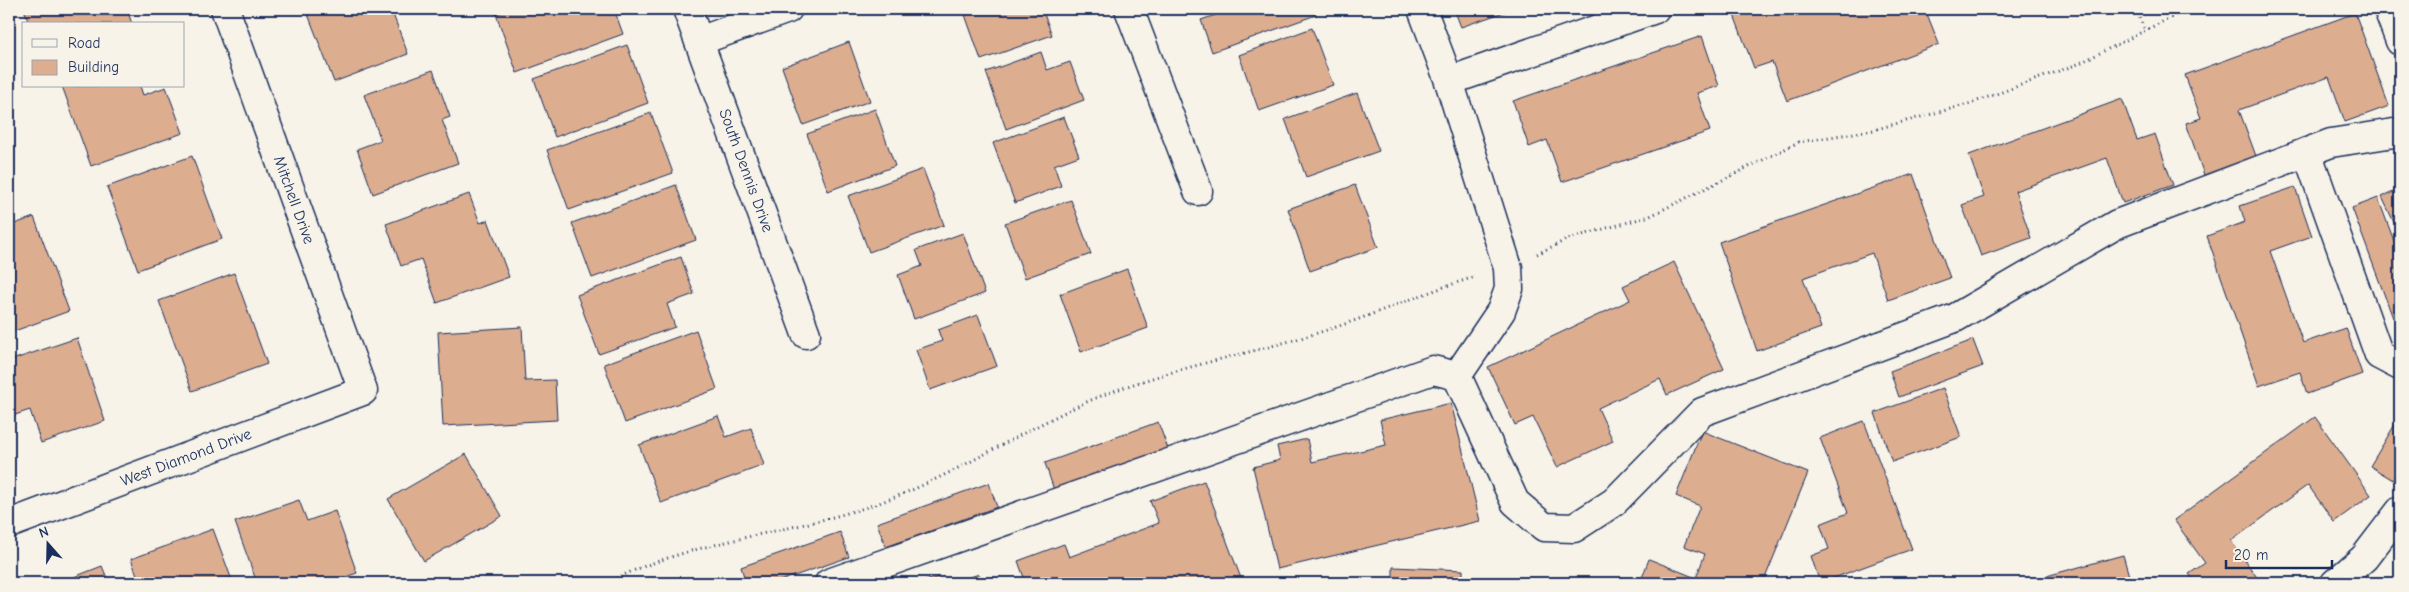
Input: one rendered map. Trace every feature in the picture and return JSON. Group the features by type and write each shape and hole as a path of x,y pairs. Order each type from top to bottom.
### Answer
{"street":[{"name":"Mitchell Drive","path":"225,9 363,392"},
{"name":"South Dennis Drive","path":"687,9 806,334"},
{"path":"699,41 788,9"},
{"path":"1129,9 1198,192"},
{"path":"1422,9 1449,81 1508,268 1509,289 1501,311 1457,376"},
{"path":"1449,81 1655,9"},
{"path":"2388,9 2400,42"},
{"path":"1457,376 1515,502 1544,527 1574,528 1614,502 1702,412 1955,318 2117,224 2332,142 2400,132"},
{"path":"2307,152 2379,356 2400,366"},
{"path":"829,583 1434,370 1457,376"},
{"name":"West Diamond Drive","path":"9,524 363,392"},
{"path":"2335,583 2364,558 2400,511"}],"path":[{"path":"2135,9 2146,30"},
{"path":"607,583 665,557 873,505 938,479 1082,404 1133,385 1327,330 1436,288 1508,268 1568,239 1650,216 1799,142 1872,130 1972,103 2078,64 2188,9"}],"building":[{"path":"24,9 127,9 131,22 28,22"},
{"path":"306,9 391,9 408,54 334,82"},
{"path":"511,9 614,9 623,34 517,73 496,14"},
{"path":"963,9 1042,9 1052,35 981,60"},
{"path":"1226,9 1314,9 1316,15 1212,52 1201,20 1227,11"},
{"path":"1454,9 1513,9 1461,27"},
{"path":"1751,9 1795,9 1797,14 1812,9 1925,9 1939,44 1787,101 1772,62 1754,68 1734,15"},
{"path":"2355,13 2389,106 2345,122 2329,77 2239,110 2256,156 2204,175 2186,123 2201,118 2185,75"},
{"path":"1312,28 1333,85 1259,111 1239,55"},
{"path":"1702,36 1719,86 1697,93 1710,131 1562,182 1547,140 1529,147 1513,101"},
{"path":"849,42 870,101 803,125 782,67"},
{"path":"627,45 648,103 555,137 534,79"},
{"path":"1041,52 1047,70 1070,62 1084,100 1006,129 986,72"},
{"path":"433,70 450,117 442,120 458,163 373,194 357,149 381,140 364,95"},
{"path":"63,88 141,88 143,95 166,88 183,133 91,166"},
{"path":"1357,93 1379,151 1306,177 1285,119"},
{"path":"2122,99 2137,140 2155,134 2173,185 2123,203 2107,158 2015,191 2031,238 1981,256 1962,205 1984,197 1969,155"},
{"path":"875,109 895,166 828,191 807,134"},
{"path":"651,113 673,173 569,210 547,150"},
{"path":"1064,117 1079,156 1054,165 1061,186 1015,203 993,143"},
{"path":"192,156 222,239 138,270 107,187"},
{"path":"923,169 944,225 869,252 848,196"},
{"path":"1913,174 1950,278 1888,300 1872,253 1803,278 1821,328 1757,351 1719,242"},
{"path":"676,185 696,240 592,278 572,223"},
{"path":"1355,185 1378,247 1310,271 1288,209"},
{"path":"2295,187 2312,236 2270,251 2303,343 2346,328 2362,374 2307,394 2300,372 2259,386 2207,236 2245,222 2240,206"},
{"path":"2400,189 2400,235 2382,197"},
{"path":"469,194 480,223 488,220 509,277 437,303 421,259 401,266 386,224"},
{"path":"2378,198 2400,257 2400,315 2393,318 2352,208"},
{"path":"1071,200 1091,254 1025,278 1005,223"},
{"path":"34,217 69,311 9,333 9,226"},
{"path":"963,233 985,293 914,319 898,275 922,266 916,250"},
{"path":"681,257 694,294 667,304 675,327 599,354 577,295"},
{"path":"1674,262 1724,369 1667,395 1660,379 1598,408 1613,441 1557,467 1533,417 1515,425 1488,367 1630,300 1623,286"},
{"path":"1127,269 1148,328 1081,352 1060,294"},
{"path":"234,273 267,364 192,391 159,301"},
{"path":"978,315 997,366 930,390 916,350 942,341 938,330"},
{"path":"522,327 525,381 555,380 557,420 443,426 438,332"},
{"path":"696,330 717,389 625,423 604,364"},
{"path":"77,338 105,421 41,443 30,410 9,417 9,361"},
{"path":"1973,340 1983,366 1899,397 1890,371"},
{"path":"1943,388 1961,437 1892,462 1875,413"},
{"path":"1451,403 1480,521 1277,569 1253,467 1280,460 1277,446 1307,439 1312,462 1386,445 1380,420"},
{"path":"718,416 726,437 751,428 764,465 661,503 639,445"},
{"path":"2400,416 2400,468 2393,480 2370,466"},
{"path":"2315,417 2371,495 2334,522 2308,485 2231,541 2261,583 2196,583 2189,574 2205,563 2174,520"},
{"path":"1864,421 1912,549 1820,583 1811,556 1829,549 1820,524 1848,513 1820,438"},
{"path":"1158,422 1168,449 1054,490 1045,463"},
{"path":"1702,431 1808,473 1763,583 1640,583 1649,559 1696,578 1705,554 1684,546 1700,506 1676,496"},
{"path":"466,454 502,516 424,561 388,499"},
{"path":"1204,481 1242,581 1237,583 1026,583 1018,561 1064,544 1069,557 1159,523 1150,501"},
{"path":"989,483 997,507 886,547 877,523"},
{"path":"299,500 307,521 335,511 357,573 328,583 257,583 235,522"},
{"path":"213,529 233,583 140,583 131,559"},
{"path":"840,532 849,557 774,583 746,583 741,567"},
{"path":"2123,555 2131,583 2021,583"},
{"path":"102,566 109,583 76,583 74,577"},
{"path":"1393,567 1463,570 1463,583 1393,583"},
{"path":"979,574 982,583 953,583"},
{"path":"938,577 940,583 919,583"}]}
